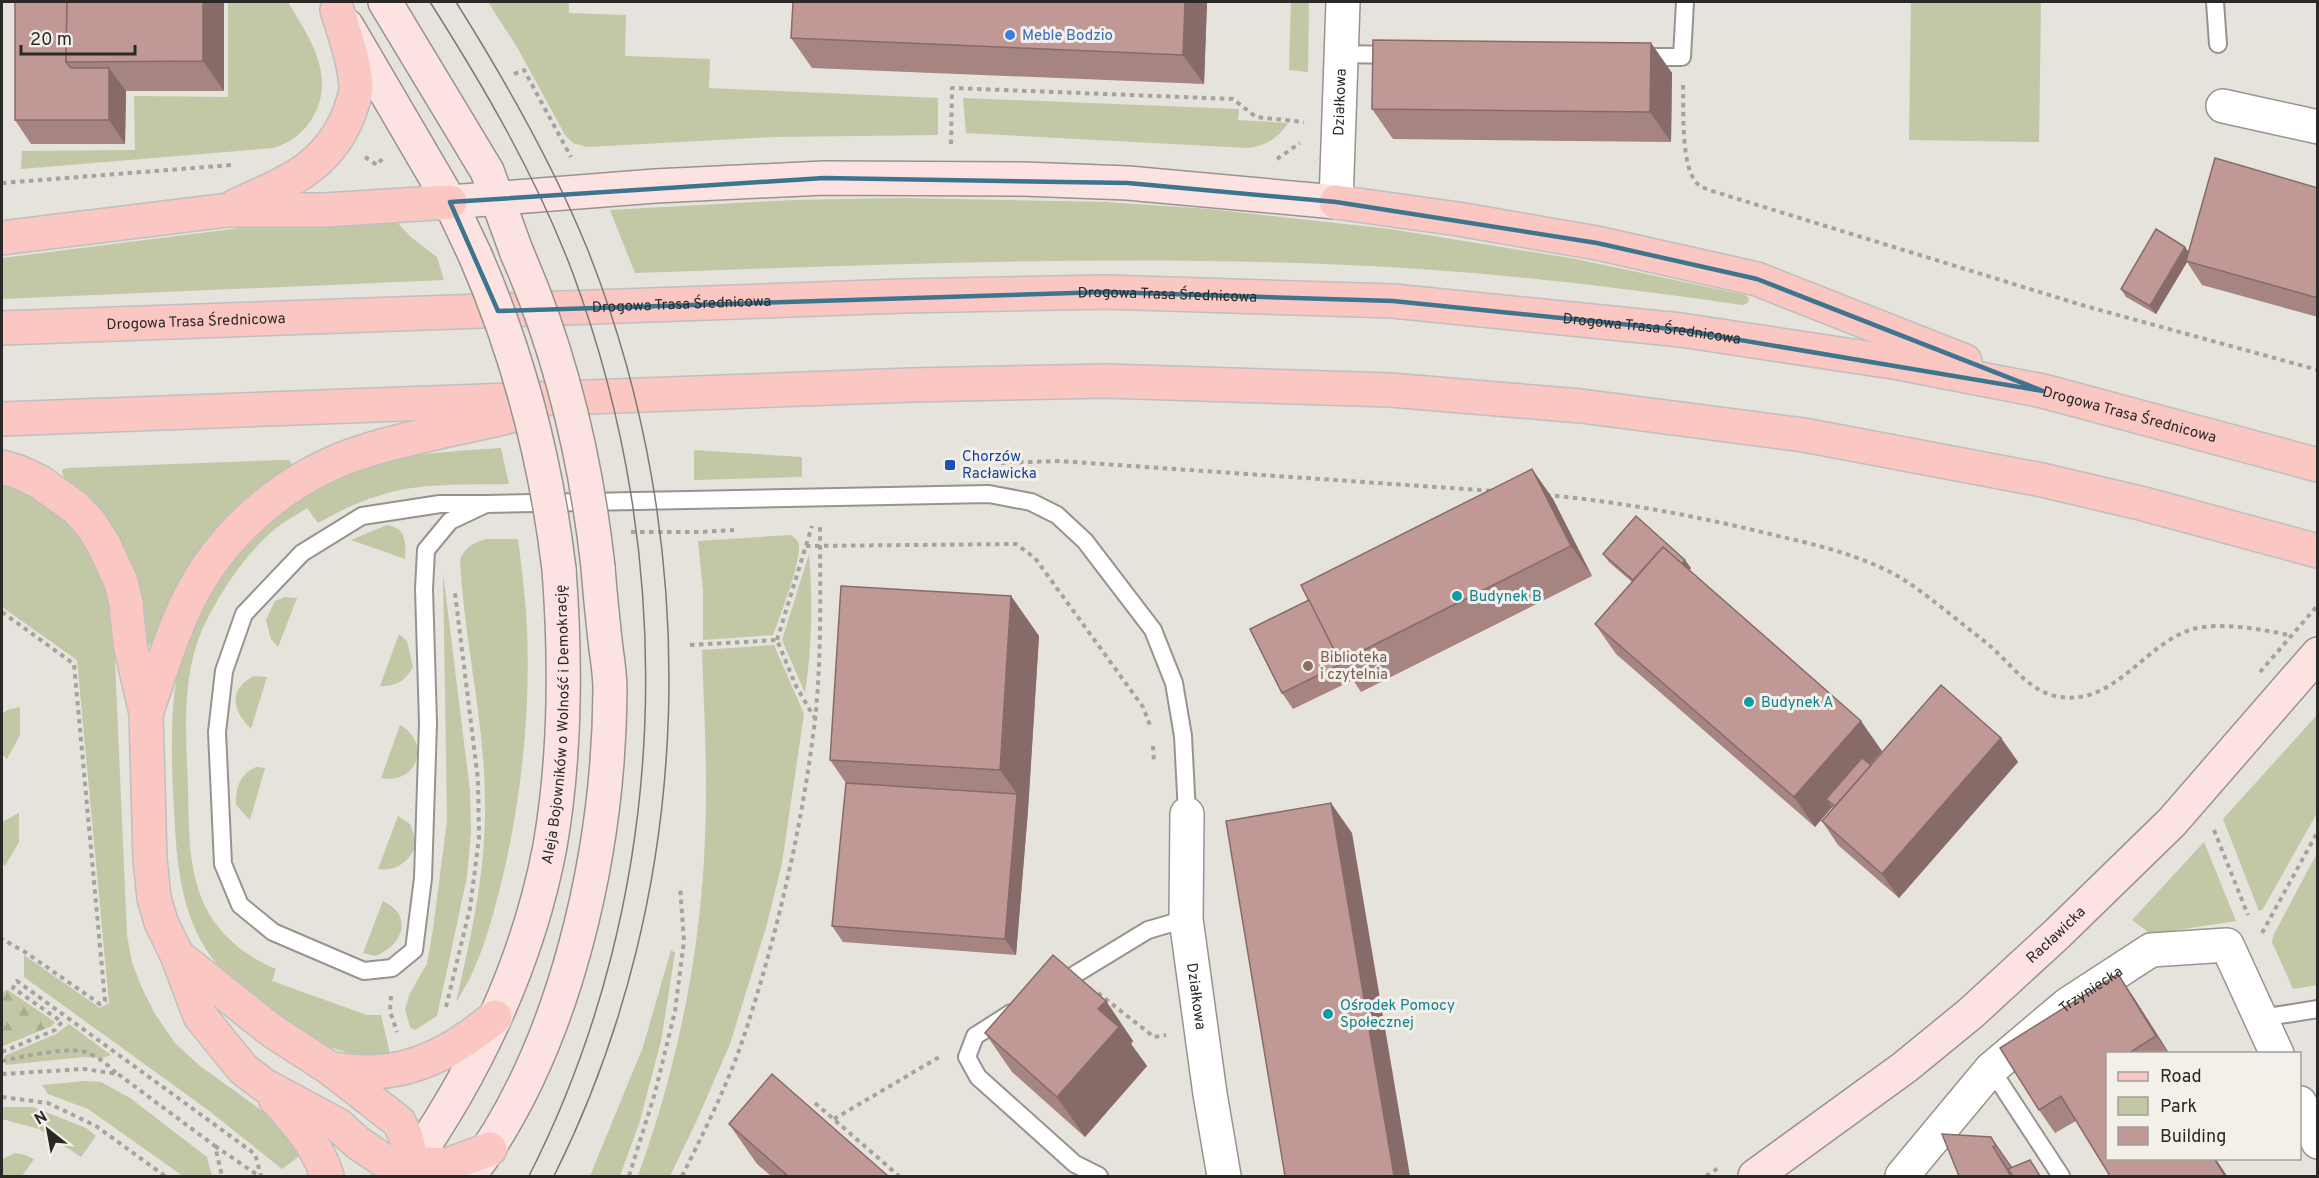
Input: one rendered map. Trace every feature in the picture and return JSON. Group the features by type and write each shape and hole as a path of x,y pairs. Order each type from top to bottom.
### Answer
{"main road":[{"path":"228,210 306,171 329,150 341,130 356,89 351,54 335,6"},
{"path":"2,238 228,210 325,210 450,202"},
{"path":"1336,202 1458,219 1597,243 1757,279 2043,391"},
{"name":"Drogowa Trasa Średnicowa","path":"2,328 914,296 1106,292 1393,301 1681,330 1899,363 2043,391 2318,465"},
{"path":"2,419 912,385 1106,381 1390,390 1581,406 1804,435 1917,455 2144,504 2318,551"},
{"path":"146,713 179,620 198,582 245,522 272,500 332,464 367,450 598,396"},
{"path":"2,467 19,472 59,495 90,523 103,543 121,582 126,603 130,644 146,713 150,872 161,922 177,955 200,1016 243,1069 264,1085 338,1125 358,1143 386,1162 411,1172 447,1165 490,1149"},
{"path":"177,955 271,1030 331,1069 399,1122 411,1172"},
{"path":"331,1069 371,1072 407,1067 429,1060 464,1042 495,1017"},
{"path":"264,1085 310,1141 327,1176"}],"street":[{"path":"385,2 487,171 546,328 567,397 586,483 598,567 610,687 606,786 598,846 580,931 553,1016 524,1084 490,1149 469,1176"},
{"name":"Działkowa","path":"1336,202 1343,54 1343,2"},
{"name":"Aleja Bojowników o Wolność i Demokrację","path":"335,6 450,202 500,317 531,415 546,481 559,569 564,679 562,747 555,814 537,900 516,965 495,1017 463,1083 411,1172"},
{"path":"2223,106 2318,127"},
{"path":"450,202 655,186 824,178 1128,183 1336,202"},
{"name":"Racławicka","path":"1755,1176 1905,1066 1971,1013 2057,934 2172,822 2293,683 2309,646"},
{"name":"Działkowa","path":"1187,814 1186,919 1210,1094 1224,1176"},
{"name":"Trzyniecka","path":"1902,1176 1991,1069 2068,1004 2151,951 2227,945 2277,1052"},
{"path":"2301,1105 2318,1142"}],"lane":[{"path":"1623,57 1682,57 1685,2"},
{"path":"2215,2 2218,44"},
{"path":"1343,54 1411,55"},
{"path":"486,504 450,521 426,550 427,735 423,878 414,950 392,968 364,971 273,932 240,905 223,864 217,732 224,671 244,614 302,553 362,516 440,504 989,494 1031,502 1057,515 1085,541 1153,630 1174,683 1183,736 1187,814"},
{"path":"1046,992 1148,930 1186,919"},
{"path":"1027,1003 975,1036 967,1057 978,1077 1075,1164 1099,1176"},
{"path":"2261,1018 2318,1009"},
{"path":"1991,1069 2061,1176"}],"path":[{"path":"1682,57 1685,149 1689,173 1698,184 1725,195 2085,306 2318,370"},
{"path":"514,74 524,70 571,157"},
{"path":"951,137 952,88 1233,99 1256,117 1311,123"},
{"path":"358,154 377,165 384,156"},
{"path":"2,183 239,165"},
{"path":"1001,463 1070,461 1499,491"},
{"path":"1544,495 1612,501 1748,528 1817,545 1868,563 1908,582 1989,646 2032,686 2055,696 2075,697 2098,692 2122,679 2158,648 2193,629 2236,627 2266,630 2309,646"},
{"path":"812,496 812,524 777,640 796,686 815,719"},
{"path":"806,546 1016,544 1035,558 1143,707 1154,737 1152,753 1155,774"},
{"path":"2260,672 2318,605"},
{"path":"2,612 74,664 105,1000 100,1004 25,952 2,939"},
{"path":"690,645 777,640"},
{"path":"2258,941 2318,831"},
{"path":"2217,836 2248,914"},
{"path":"629,1176 655,1093 675,1011 684,941 680,886"},
{"path":"1074,975 1154,1037 1170,1034"},
{"path":"2,1052 55,1030 62,1022 13,988 17,981 255,1154 260,1176"},
{"path":"390,1011 397,1032"},
{"path":"834,1119 975,1036"},
{"path":"2,1061 34,1054 81,1051 103,1061 215,1146 260,1176"},
{"path":"2,1074 84,1069 118,1074"},
{"path":"2,1097 48,1102 96,1126 165,1176"},
{"path":"815,1103 900,1176"},
{"path":"215,1146 222,1176"}],"highlighted area":[{"path":"824,178 1128,183 1336,202 1597,243 1757,279 2043,391 1681,330 1393,301 1106,292 498,311 450,202"}],"green space":[{"path":"228,2 288,2 309,37 318,60 322,88 315,114 298,135 273,148 21,169 22,151 135,150 134,96 228,97"},
{"path":"488,2 569,2 569,13 626,15 625,56 710,59 709,88 938,98 938,135 774,137 587,147 573,143 565,135 517,47"},
{"path":"1291,2 1309,2 1308,72 1289,70"},
{"path":"1911,2 2041,2 2039,142 1909,140"},
{"path":"963,98 1239,109 1238,120 1288,123 1271,140 1248,148 966,133"},
{"path":"901,198 1106,202 1209,209 1390,229 1576,259 1745,295 1749,298 1748,303 1742,305 1483,274 1378,266 1240,261 980,262 635,273 610,210 793,200"},
{"path":"390,215 412,238 437,257 444,280 2,299 2,258 256,226"},
{"path":"501,448 509,484 410,488 363,501 318,523 307,508 284,522 265,538 243,562 209,616 195,649 188,688 186,728 189,838 198,889 213,920 226,936 249,955 276,969 272,981 367,1015 381,1015 390,1054 357,1054 342,1051 302,1032 241,988 212,958 193,924 179,869 173,781 173,704 183,655 195,622 212,591 232,562 255,536 310,493 341,476 380,462 420,455"},
{"path":"694,450 802,457 802,477 694,480"},
{"path":"289,460 292,465 247,500 152,644 144,643 84,494 63,476 62,470"},
{"path":"2,482 39,501 71,528 95,562 109,602 114,639 127,935 132,963 142,988 155,1014 175,1043 200,1066 275,1120 302,1154 282,1169 208,1110 24,977 24,955 100,1008 109,1003 77,660 2,607"},
{"path":"387,525 398,529 404,537 405,559 351,540"},
{"path":"791,535 798,543 798,555 789,591 773,635 703,640 703,590 698,541"},
{"path":"486,539 518,539 528,646 524,751 508,855 500,888 477,961 456,1002 472,929 485,829 482,743 460,560 470,546"},
{"path":"809,554 811,624 805,693 782,640"},
{"path":"443,572 470,791 471,833 467,877 437,1016 415,1030 410,1027 405,1009 410,993 427,964 447,820"},
{"path":"285,597 297,598 278,647 271,639 266,620 275,601"},
{"path":"399,634 407,641 413,667 400,682 380,686"},
{"path":"774,645 804,714 782,863 767,924 730,1044 670,1176 638,1176 664,1094 685,1010 698,924 706,814 702,650"},
{"path":"254,676 267,677 251,729 237,708 236,694 245,682"},
{"path":"20,707 20,735 7,759 2,754 2,714 7,710"},
{"path":"2317,715 2317,813 2263,909 2259,911 2223,819"},
{"path":"400,725 416,742 418,752 416,761 404,775 381,778"},
{"path":"256,767 265,768 250,820 236,805 236,793 242,778"},
{"path":"19,813 19,842 5,866 2,861 2,822"},
{"path":"398,816 410,824 417,844 402,864 391,869 378,869"},
{"path":"2204,842 2236,921 2151,934 2132,920"},
{"path":"2317,853 2317,985 2293,989 2272,942 2274,934"},
{"path":"383,901 399,914 402,922 401,930 393,944 385,951 376,956 363,953"},
{"path":"671,950 675,953 661,1041 639,1124 620,1176 590,1176 643,1047"},
{"path":"8,990 55,1022 52,1026 3,1046 3,992"},
{"path":"69,1024 111,1055 102,1058 83,1057 6,1065 4,1056 56,1034"},
{"path":"84,1081 101,1082 130,1098 207,1157 212,1176 183,1176 88,1109 48,1094 42,1085"},
{"path":"2,1107 33,1107 86,1128 96,1136 81,1157 39,1129 2,1119"},
{"path":"16,1153 34,1159 22,1176 2,1176 2,1159"}],"building":[{"path":"15,2 67,2 66,62 71,68 109,68 109,120 15,120"},
{"path":"67,2 203,2 203,61 66,62"},
{"path":"793,2 1185,2 1183,55 791,38"},
{"path":"1373,40 1651,43 1650,112 1372,109"},
{"path":"2215,158 2318,188 2318,298 2186,261"},
{"path":"2156,229 2185,247 2150,306 2121,289"},
{"path":"1532,469 1571,546 1340,662 1301,585"},
{"path":"1636,516 1685,560 1682,564 1663,547 1633,580 1603,554"},
{"name":"Budynek A","path":"1663,547 1861,721 1794,797 1595,624"},
{"path":"841,586 1011,596 1000,770 830,760"},
{"path":"1309,600 1341,664 1282,693 1250,629"},
{"path":"1941,685 2001,738 1882,874 1822,821"},
{"path":"1862,758 1871,765 1835,806 1826,799"},
{"path":"846,783 1017,794 1005,939 832,926"},
{"name":"Ośrodek Pomocy Społecznej","path":"1331,803 1394,1176 1285,1176 1226,821"},
{"path":"1053,955 1106,1001 1098,1009 1119,1027 1057,1097 985,1033"},
{"path":"2118,974 2156,1036 2131,1052 2106,1052 2106,1160 2215,1160 2225,1176 2110,1176 2061,1096 2039,1110 2000,1048"},
{"path":"772,1074 888,1176 788,1176 729,1124"},
{"path":"1942,1134 1991,1137 1996,1146 1993,1147 2011,1176 1959,1176"},
{"path":"2030,1160 2040,1176 2013,1176 2008,1169"}],"tram line":[{"path":"430,2 508,133 542,201 572,271 607,382 631,496 644,612 645,728 634,844 611,958 576,1069 529,1176"},
{"path":"456,2 527,122 559,184 587,248 625,361 652,478 666,596 668,716 658,835 636,952 601,1066 554,1176"}],"place":[{"name":"Meble Bodzio","path":"1010,35"},
{"name":"Chorzów Racławicka","path":"950,465"},
{"name":"Budynek B","path":"1457,596"},
{"name":"Biblioteka i czytelnia","path":"1308,666"},
{"name":"Budynek A","path":"1749,702"},
{"name":"Ośrodek Pomocy Społecznej","path":"1328,1014"}]}
